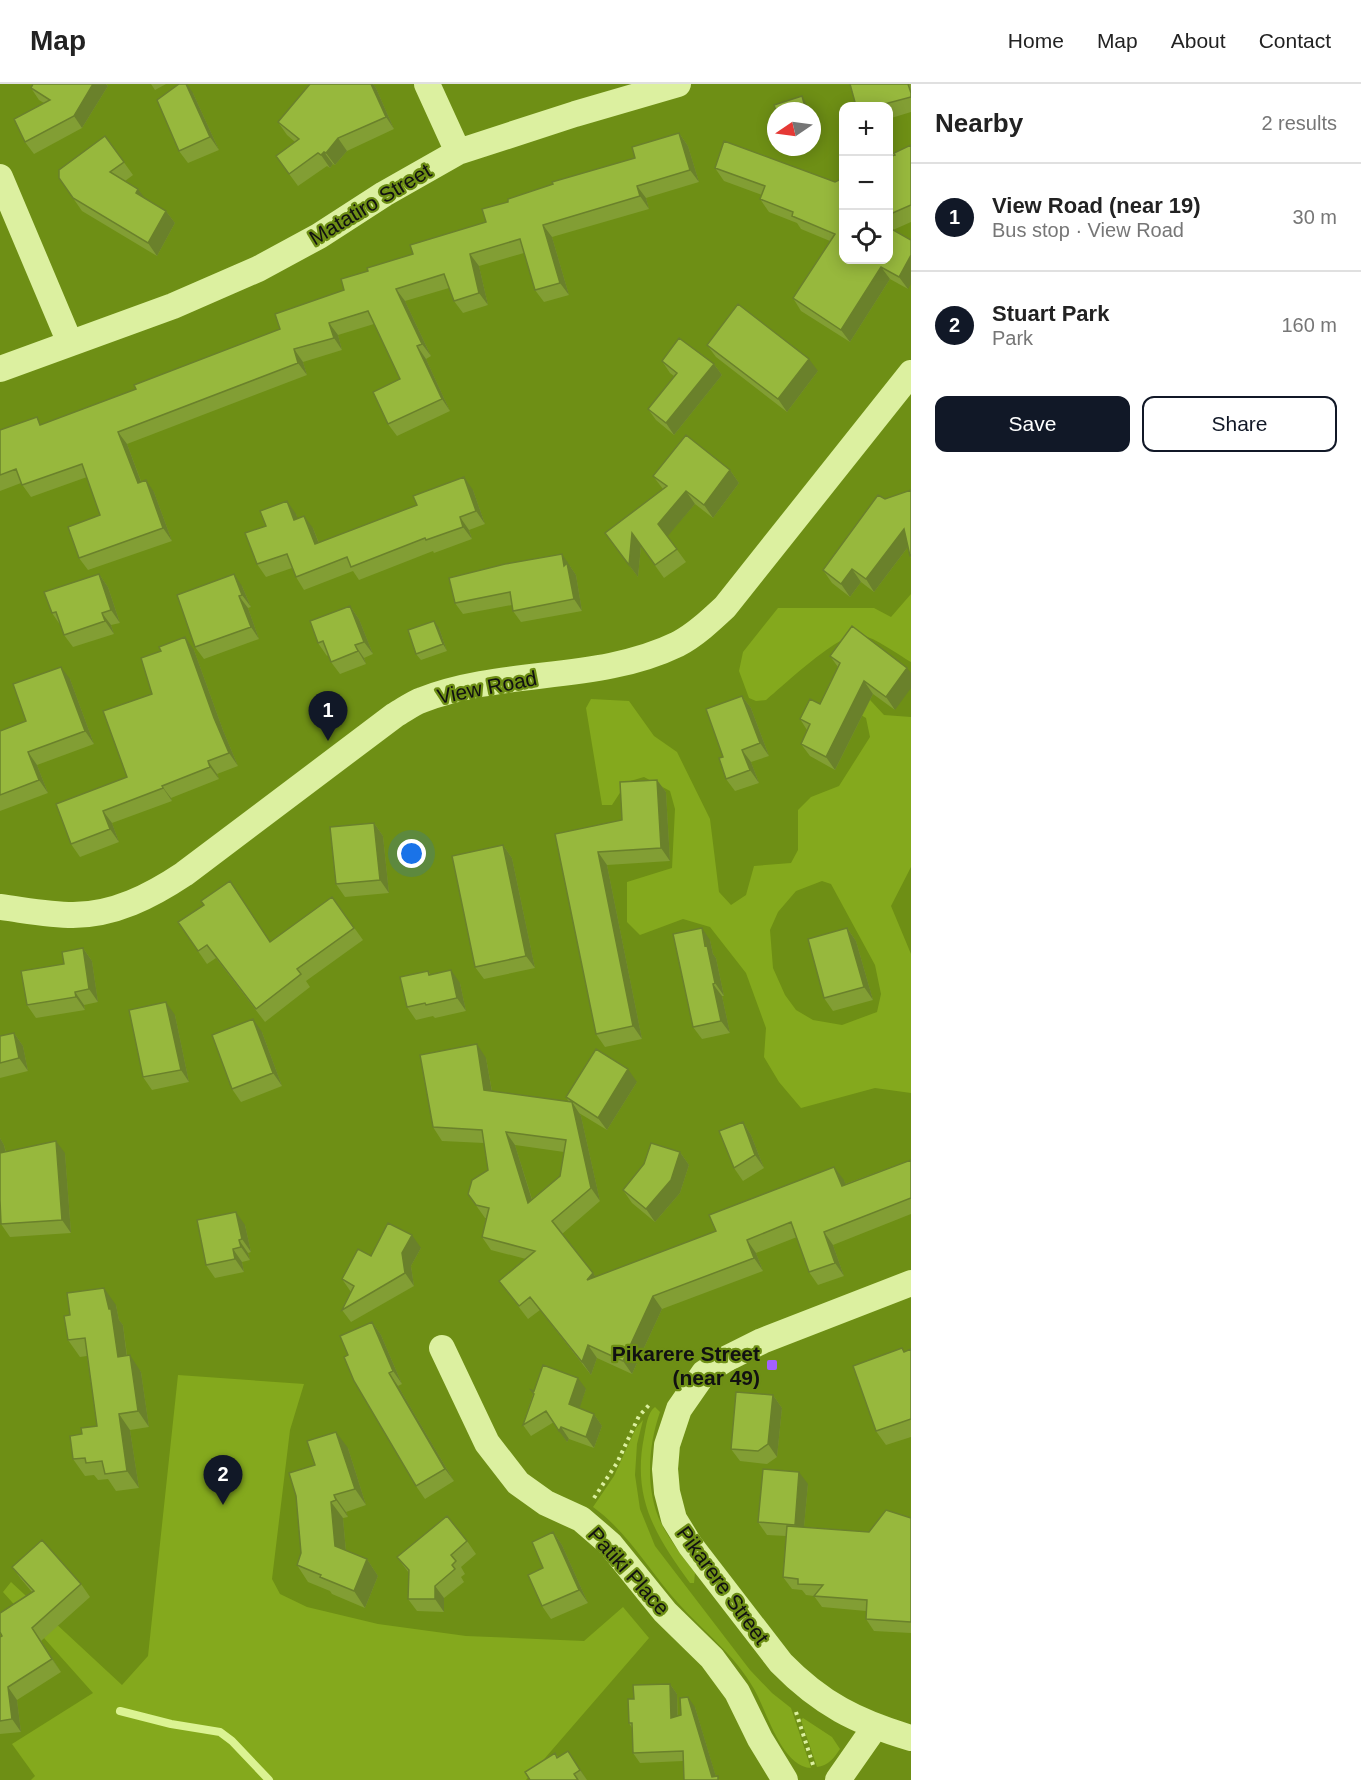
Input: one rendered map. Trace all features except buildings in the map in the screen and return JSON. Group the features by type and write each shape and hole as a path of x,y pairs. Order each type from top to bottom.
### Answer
{"street":[{"path":"427,84 458,152"},
{"name":"Matatiro Street","path":"0,369 173,306 258,269 319,236 458,152 678,84"},
{"path":"0,177 70,343"},
{"name":"View Road","path":"0,907 73,915 100,913 123,906 158,892 394,716 421,700 472,686 597,668 631,660 680,643 725,608 911,373"},
{"name":"Pikarere Street","path":"911,1283 762,1341 704,1373 679,1409 667,1445 665,1469 667,1492 674,1518 690,1545 781,1663 798,1681 827,1702 875,1727 911,1738"},
{"name":"Patiki Place","path":"442,1348 487,1443 518,1483 546,1503 580,1519 610,1544 665,1612 712,1658 737,1692 760,1740 785,1780"},
{"path":"837,1780 875,1727"}],"path":[{"path":"589,1505 617,1463 639,1416 651,1404"},
{"path":"795,1709 814,1769"}],"green space":[{"path":"911,594 911,662 873,639 861,635 852,636 827,650 766,700 756,701 749,698 739,671 743,652 778,608 874,608 891,617"},
{"path":"830,681 858,687 884,715 911,717 911,867 891,906 911,954 911,1093 875,1088 801,1108 779,1082 764,1057 766,1028 746,973 710,927 683,919 640,935 627,922 627,882 672,868 675,809 670,791 644,777 627,782 612,805 602,805 586,708 591,699 629,701 654,736 677,752 710,819 719,892 731,905 746,895 754,866 791,863 798,850 798,810 811,797 839,786 870,737 866,718 832,698","holes":["822,881 831,884 875,965 881,994 877,1012 842,1025 813,1020 796,1010 785,995 773,968 770,930 778,912 796,891"]},
{"path":"178,1375 304,1384 290,1430 272,1579 280,1594 307,1607 378,1624 466,1636 584,1641 623,1607 649,1638 526,1780 31,1780 35,1776 12,1744 93,1693 3,1592 11,1582 122,1685 148,1656"},
{"path":"655,1407 660,1412 651,1453 652,1497 661,1523 695,1573 694,1583 690,1583 666,1549 649,1515 644,1497 641,1459 647,1420"},
{"path":"643,1420 637,1444 635,1475 640,1509 655,1546 750,1670 772,1693 791,1708 811,1768 800,1765 783,1748 754,1689 738,1665 667,1591 617,1528 593,1507 614,1476 636,1428"},
{"path":"803,1718 832,1737 840,1749 824,1765 817,1767 801,1720"}],"waterway":[{"path":"120,1711 171,1724 220,1732 232,1741 269,1780"}],"place":[{"name":"View Road (near 19)","path":"328,741"},
{"name":"Pikarere Street (near 49)","path":"772,1365"},
{"name":"Stuart Park","path":"223,1505"}]}
